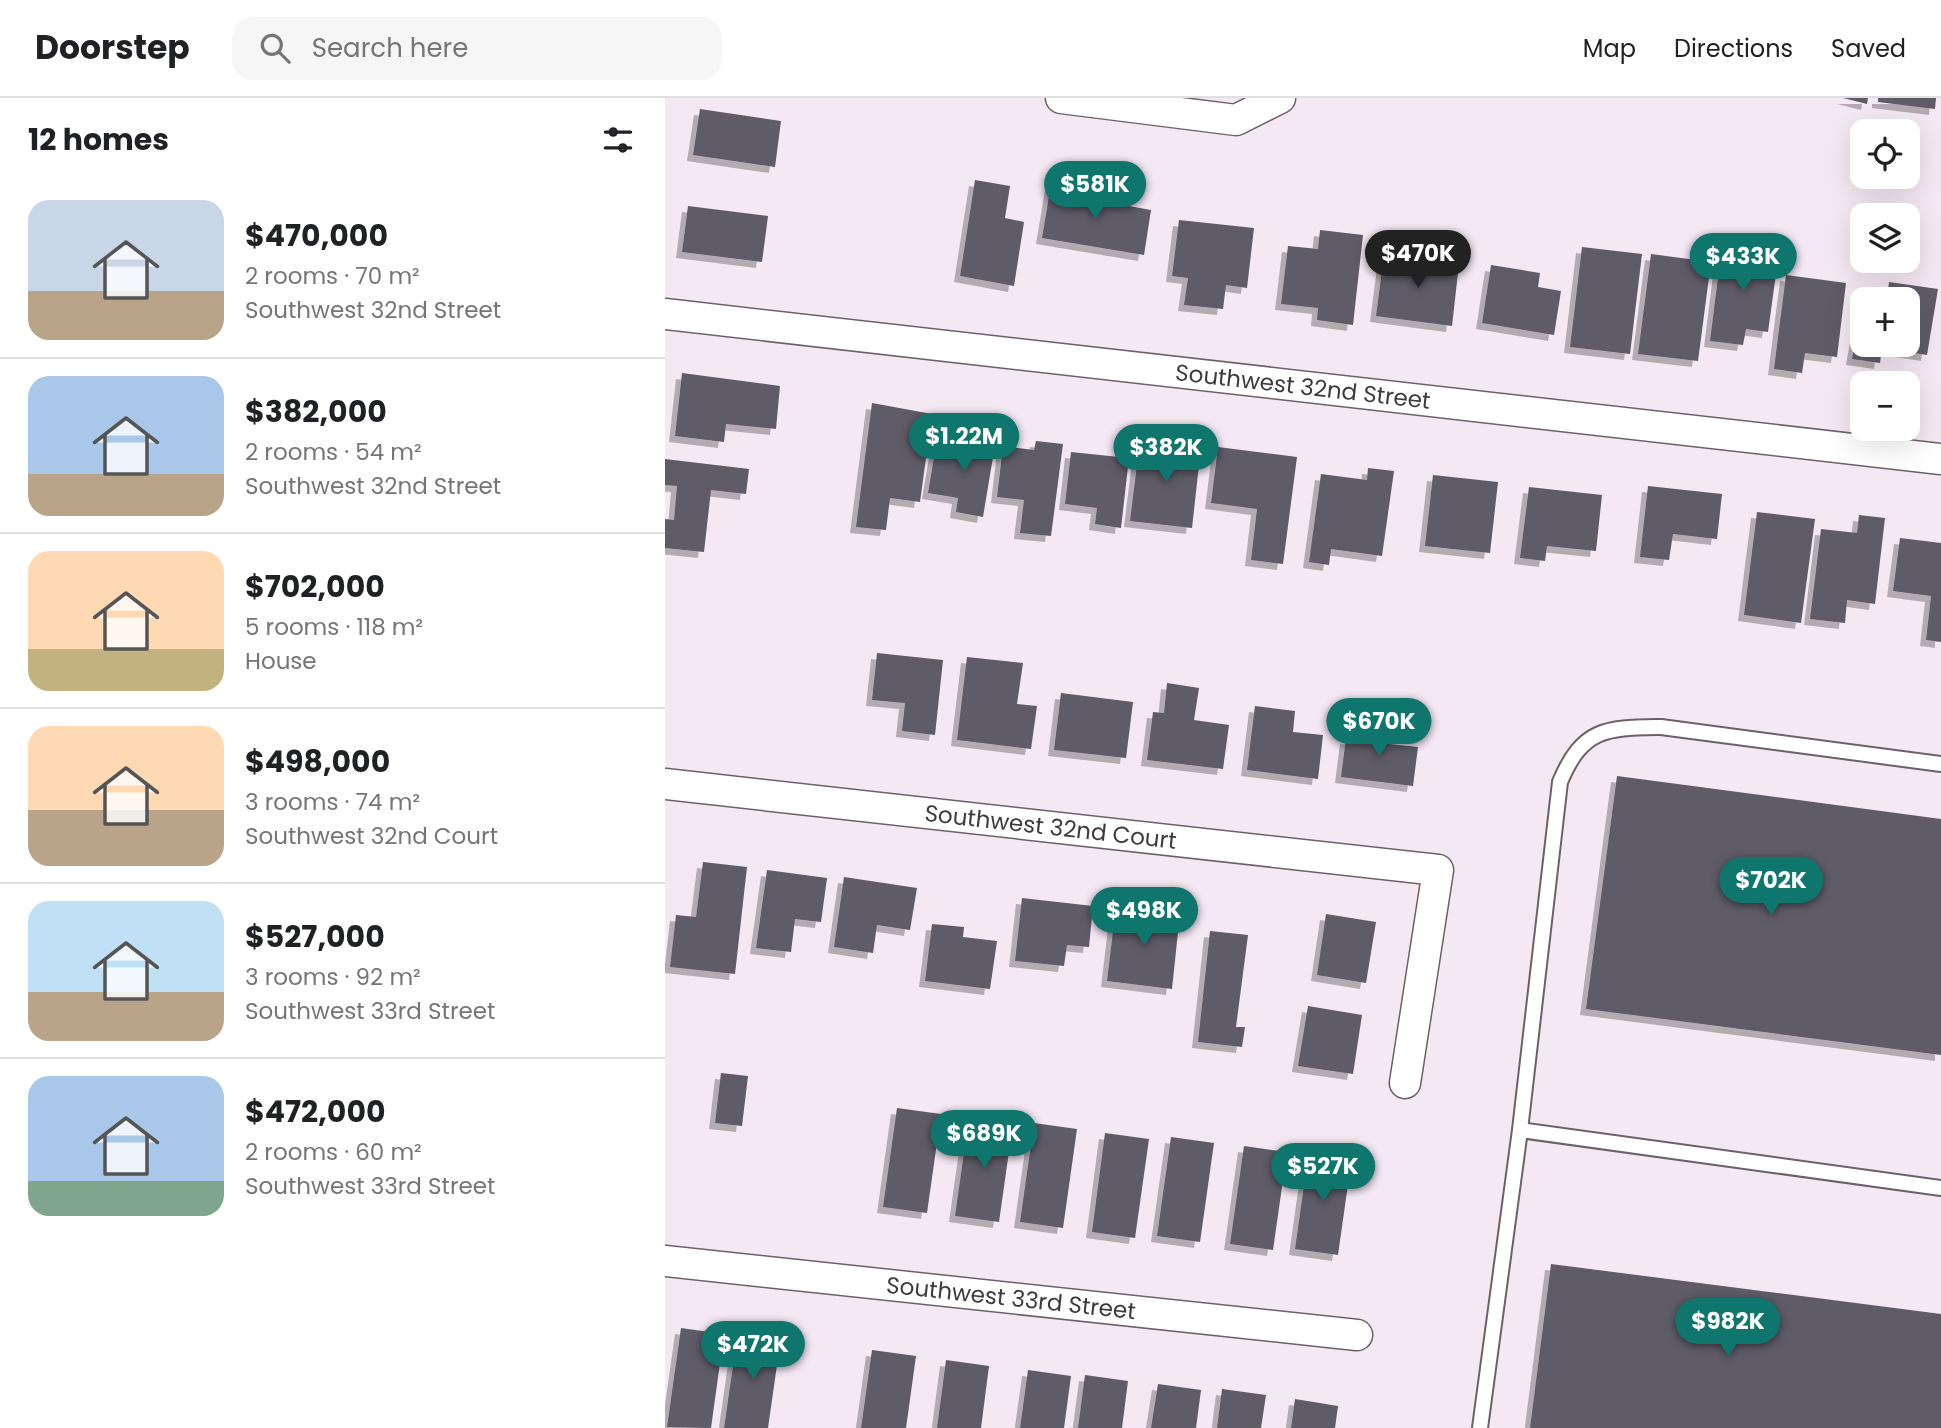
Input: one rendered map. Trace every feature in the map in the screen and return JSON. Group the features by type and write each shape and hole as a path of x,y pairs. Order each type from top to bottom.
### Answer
{"street":[{"path":"1061,98 1235,120 1280,98"},
{"name":"Southwest 32nd Street","path":"665,314 1941,459"},
{"name":"Southwest 32nd Court","path":"665,784 1438,870 1405,1083"},
{"name":"Southwest 33rd Street","path":"665,1261 1357,1335"}],"lane":[{"path":"1479,1428 1520,1130 1560,782 1583,741 1618,727 1661,727 1941,764"},
{"path":"1520,1130 1941,1188"}],"building":[{"path":"1843,98 1868,98 1867,104"},
{"path":"1878,98 1936,98 1935,109 1878,102"},
{"path":"700,109 781,121 775,167 693,155"},
{"path":"975,180 1010,186 1005,218 1024,222 1014,286 960,276"},
{"path":"1051,184 1113,194 1112,203 1151,210 1144,255 1042,238"},
{"path":"688,206 768,216 762,262 682,252"},
{"path":"1179,220 1254,228 1247,288 1226,285 1223,309 1184,305 1188,278 1172,276"},
{"path":"1320,230 1363,235 1353,325 1317,320 1318,308 1281,304 1288,246 1318,249"},
{"path":"1722,245 1779,252 1768,332 1746,329 1743,345 1710,341"},
{"path":"1582,247 1642,254 1630,354 1570,347"},
{"path":"1384,254 1459,264 1452,326 1376,316"},
{"path":"1651,254 1711,262 1698,361 1638,354"},
{"path":"1491,265 1540,273 1538,287 1561,291 1554,335 1482,323"},
{"path":"1786,275 1846,283 1837,357 1805,353 1802,373 1774,369"},
{"path":"1889,282 1938,289 1927,355 1920,354 1920,287 1888,287"},
{"path":"1852,357 1881,357 1880,363"},
{"path":"682,373 780,386 776,429 726,424 724,442 675,436"},
{"path":"872,403 932,414 920,502 890,498 886,530 856,527"},
{"path":"971,435 996,439 983,517 956,512 958,498 928,493 937,440 969,445"},
{"path":"1140,440 1201,447 1192,528 1130,521"},
{"path":"1036,441 1063,444 1051,536 1020,533 1024,500 997,497 1003,446 1034,450"},
{"path":"1218,447 1297,457 1283,564 1251,560 1257,509 1211,503"},
{"path":"1071,452 1129,458 1121,528 1095,524 1097,508 1065,504"},
{"path":"665,459 749,469 746,494 711,490 704,552 665,548 665,519 674,520 677,486 665,485"},
{"path":"1368,468 1394,471 1382,556 1331,549 1329,565 1309,562 1321,474 1367,480"},
{"path":"1433,475 1498,482 1490,553 1425,546"},
{"path":"1648,486 1722,494 1717,539 1673,534 1669,560 1640,557"},
{"path":"1529,487 1602,495 1596,551 1547,546 1545,561 1520,558"},
{"path":"1757,512 1815,519 1801,623 1744,615"},
{"path":"1859,515 1885,518 1875,604 1847,600 1845,623 1810,619 1821,529 1857,533"},
{"path":"1900,538 1941,543 1941,642 1926,640 1931,596 1893,591"},
{"path":"877,653 943,660 935,735 902,731 905,703 872,700"},
{"path":"967,657 1023,663 1017,704 1037,706 1031,749 957,740"},
{"path":"1167,683 1199,688 1194,720 1229,725 1223,769 1147,760 1153,712 1164,713"},
{"path":"1061,693 1133,702 1126,758 1054,750"},
{"path":"1255,706 1295,711 1293,732 1323,735 1318,779 1247,770"},
{"path":"1366,724 1391,727 1389,744 1418,747 1413,786 1341,777 1346,738 1364,740"},
{"path":"1617,776 1941,819 1941,1055 1586,1009"},
{"path":"703,862 747,867 735,974 670,967 676,915 696,917"},
{"path":"767,870 827,878 821,922 795,919 791,952 756,948"},
{"path":"844,877 917,888 910,930 877,925 873,953 834,947"},
{"path":"1022,898 1093,906 1089,947 1067,945 1064,966 1015,961"},
{"path":"1116,906 1180,913 1172,989 1107,981"},
{"path":"1326,914 1376,922 1366,983 1317,975"},
{"path":"932,924 964,927 963,937 997,941 990,989 925,981"},
{"path":"1210,931 1248,935 1236,1027 1245,1027 1242,1047 1198,1042"},
{"path":"1308,1006 1362,1015 1353,1074 1298,1066"},
{"path":"721,1073 748,1076 742,1126 715,1123"},
{"path":"897,1108 941,1114 927,1213 883,1207"},
{"path":"969,1117 1013,1123 999,1222 955,1216"},
{"path":"1034,1123 1077,1129 1063,1228 1020,1222"},
{"path":"1105,1133 1149,1139 1135,1238 1092,1232"},
{"path":"1171,1137 1214,1143 1200,1242 1157,1236"},
{"path":"1244,1146 1287,1152 1273,1250 1230,1244"},
{"path":"1309,1150 1352,1156 1338,1255 1295,1249"},
{"path":"1551,1264 1941,1314 1941,1428 1530,1428"},
{"path":"681,1328 724,1334 711,1428 667,1427"},
{"path":"738,1331 781,1337 768,1428 724,1428"},
{"path":"872,1350 916,1356 906,1428 861,1428"},
{"path":"946,1360 989,1366 981,1428 937,1428"},
{"path":"1028,1370 1071,1376 1064,1428 1020,1428"},
{"path":"1085,1375 1128,1381 1122,1428 1078,1428"},
{"path":"1158,1384 1201,1390 1196,1428 1151,1428"},
{"path":"1222,1389 1266,1395 1261,1428 1217,1428"},
{"path":"1295,1399 1338,1406 1335,1428 1291,1428"}]}
